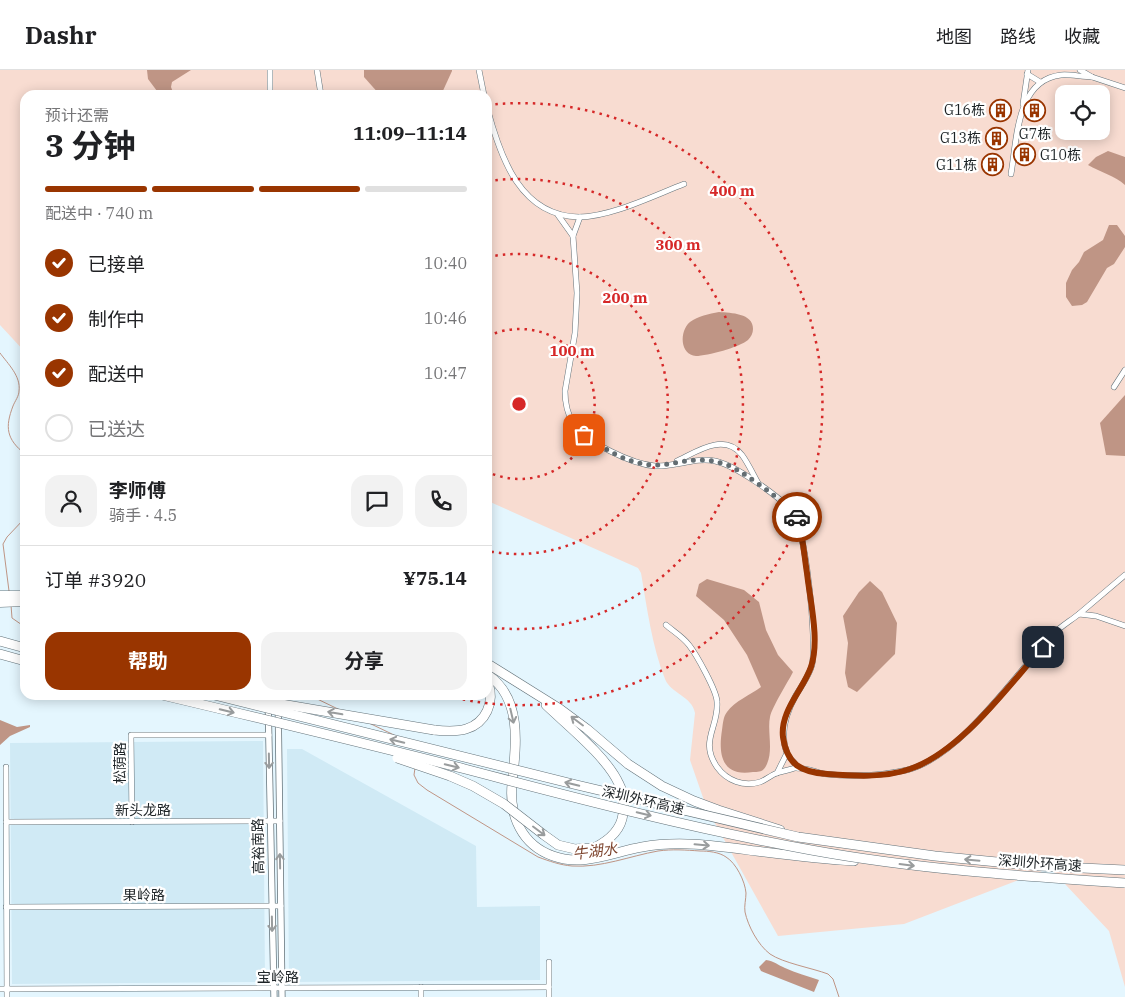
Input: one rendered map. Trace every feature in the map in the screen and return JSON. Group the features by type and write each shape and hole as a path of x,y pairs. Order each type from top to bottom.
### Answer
{"highway":[{"path":"0,641 20,647"},
{"path":"0,654 20,660"},
{"path":"492,667 574,719 628,764 662,786 694,801 798,837"},
{"path":"492,679 504,692 512,712 516,739 513,812 522,835 545,853 575,860 601,857 647,846 680,844 709,845 830,859 881,862"},
{"path":"338,737 450,776 473,786 504,804 558,845 575,850 594,848 610,838 620,826 624,801 620,785 610,769 596,754 533,693"},
{"name":"深圳外环高速","path":"183,700 338,737 568,796 720,832 811,851 881,862 1030,877 1125,883"},
{"name":"深圳外环高速","path":"234,700 577,785 798,837 935,856 1039,866 1125,870"},
{"path":"259,700 434,730 465,730 483,718 490,700"}],"main road":[{"path":"0,595 20,598"},
{"path":"0,602 20,599"}],"street":[{"path":"270,70 270,90"},
{"path":"317,70 320,90"},
{"path":"479,70 483,90"},
{"path":"1080,70 1092,77"},
{"path":"1011,174 1027,72 1040,82"},
{"path":"1022,107 1030,93 1040,82 1062,72 1092,77 1125,88"},
{"path":"492,125 510,172 529,198 558,215 580,217 616,210 684,184"},
{"path":"558,215 572,236"},
{"path":"580,217 572,236 577,305 575,333 565,391 566,408 578,429 584,435 619,455 643,464 670,465 696,460 716,461 735,468 792,510 797,518 801,532 813,624 814,648 812,665 783,727 787,753 798,768"},
{"path":"1114,386 1125,370"},
{"path":"670,465 704,447 717,444 724,445 741,455 760,486"},
{"path":"666,625 688,644 718,700 708,746 716,766 724,775 733,781 743,783 760,782 777,773 798,768 852,776 885,774 910,769 930,760 948,748 974,724 1054,634 1125,575"},
{"path":"1079,614 1096,616 1125,626"},
{"name":"高裕南路","path":"268,700 274,997"},
{"name":"高裕南路","path":"278,700 282,997"},
{"name":"松荫路","path":"132,822 131,735 269,735"},
{"path":"777,773 787,753"},
{"path":"6,767 7,997"},
{"name":"新头龙路","path":"6,822 280,821"},
{"name":"果岭路","path":"6,907 281,906"},
{"path":"549,962 549,997"},
{"path":"421,987 421,997"},
{"name":"宝岭路","path":"0,989 549,987"}],"shaded area":[{"path":"0,70 1125,70 1125,987 1109,931 1050,868 904,924 778,936 707,809 690,760 695,713 690,703 672,688 665,679 653,640 641,573 638,568 492,503 492,90 20,90 20,347 0,325"},
{"path":"147,70 191,70 172,82 172,90 156,90 148,79"},
{"path":"364,70 452,70 443,90 376,90 364,77"},
{"path":"1108,151 1125,157 1125,185 1088,165 1096,157"},
{"path":"1109,225 1117,225 1125,236 1125,247 1114,264 1107,268 1087,302 1082,305 1072,306 1066,297 1066,283 1084,252 1103,240"},
{"path":"719,312 740,315 749,320 753,329 750,338 744,343 723,351 701,356 691,355 687,352 683,342 686,326 696,318"},
{"path":"1125,395 1125,456 1106,455 1100,423"},
{"path":"707,579 744,590 759,602 766,630 778,655 793,672 771,713 769,723 770,754 766,766 761,771 743,773 735,771 729,768 722,756 721,739 723,721 726,714 730,708 761,687 747,655 724,620 696,596 699,584"},
{"path":"870,581 882,592 897,623 895,654 857,692 848,687 845,673 848,643 843,616 859,592"},
{"path":"0,720 17,727 30,725 30,727 10,736 0,745"},
{"path":"263,741 265,982 12,984 10,743"},
{"path":"287,749 302,749 476,846 477,907 540,906 540,980 289,982"},
{"path":"766,960 819,980 814,992 761,971 759,967"}],"waterway":[{"name":"牛湖水","path":"0,353 18,380 19,393 10,413 8,426 11,438 20,449"},
{"name":"牛湖水","path":"9,591 3,544 20,523"},
{"name":"牛湖水","path":"11,605 12,618 20,624"},
{"name":"牛湖水","path":"319,700 340,710"},
{"name":"牛湖水","path":"369,723 394,735"},
{"name":"牛湖水","path":"415,768 414,775 418,783 427,790 538,857 555,863 572,866 594,865 668,850 706,851 723,855 733,863 742,878 746,893 746,917 761,946 770,954 782,960 828,974 833,979 839,997"}],"way so far":[{"path":"584,435 631,461 643,464 656,466 702,460 716,461 735,468 780,500 797,517"}],"place":[{"name":"G16栋","path":"1001,110"},
{"name":"G7栋","path":"1035,111"},
{"name":"G13栋","path":"997,138"},
{"name":"G10栋","path":"1024,155"},
{"name":"G11栋","path":"993,165"}],"route":[{"path":"797,517 801,532 810,599 814,648 812,665 783,727 787,753 798,768 852,776 885,774 910,769 930,760 948,748 974,724 1043,647"}]}
